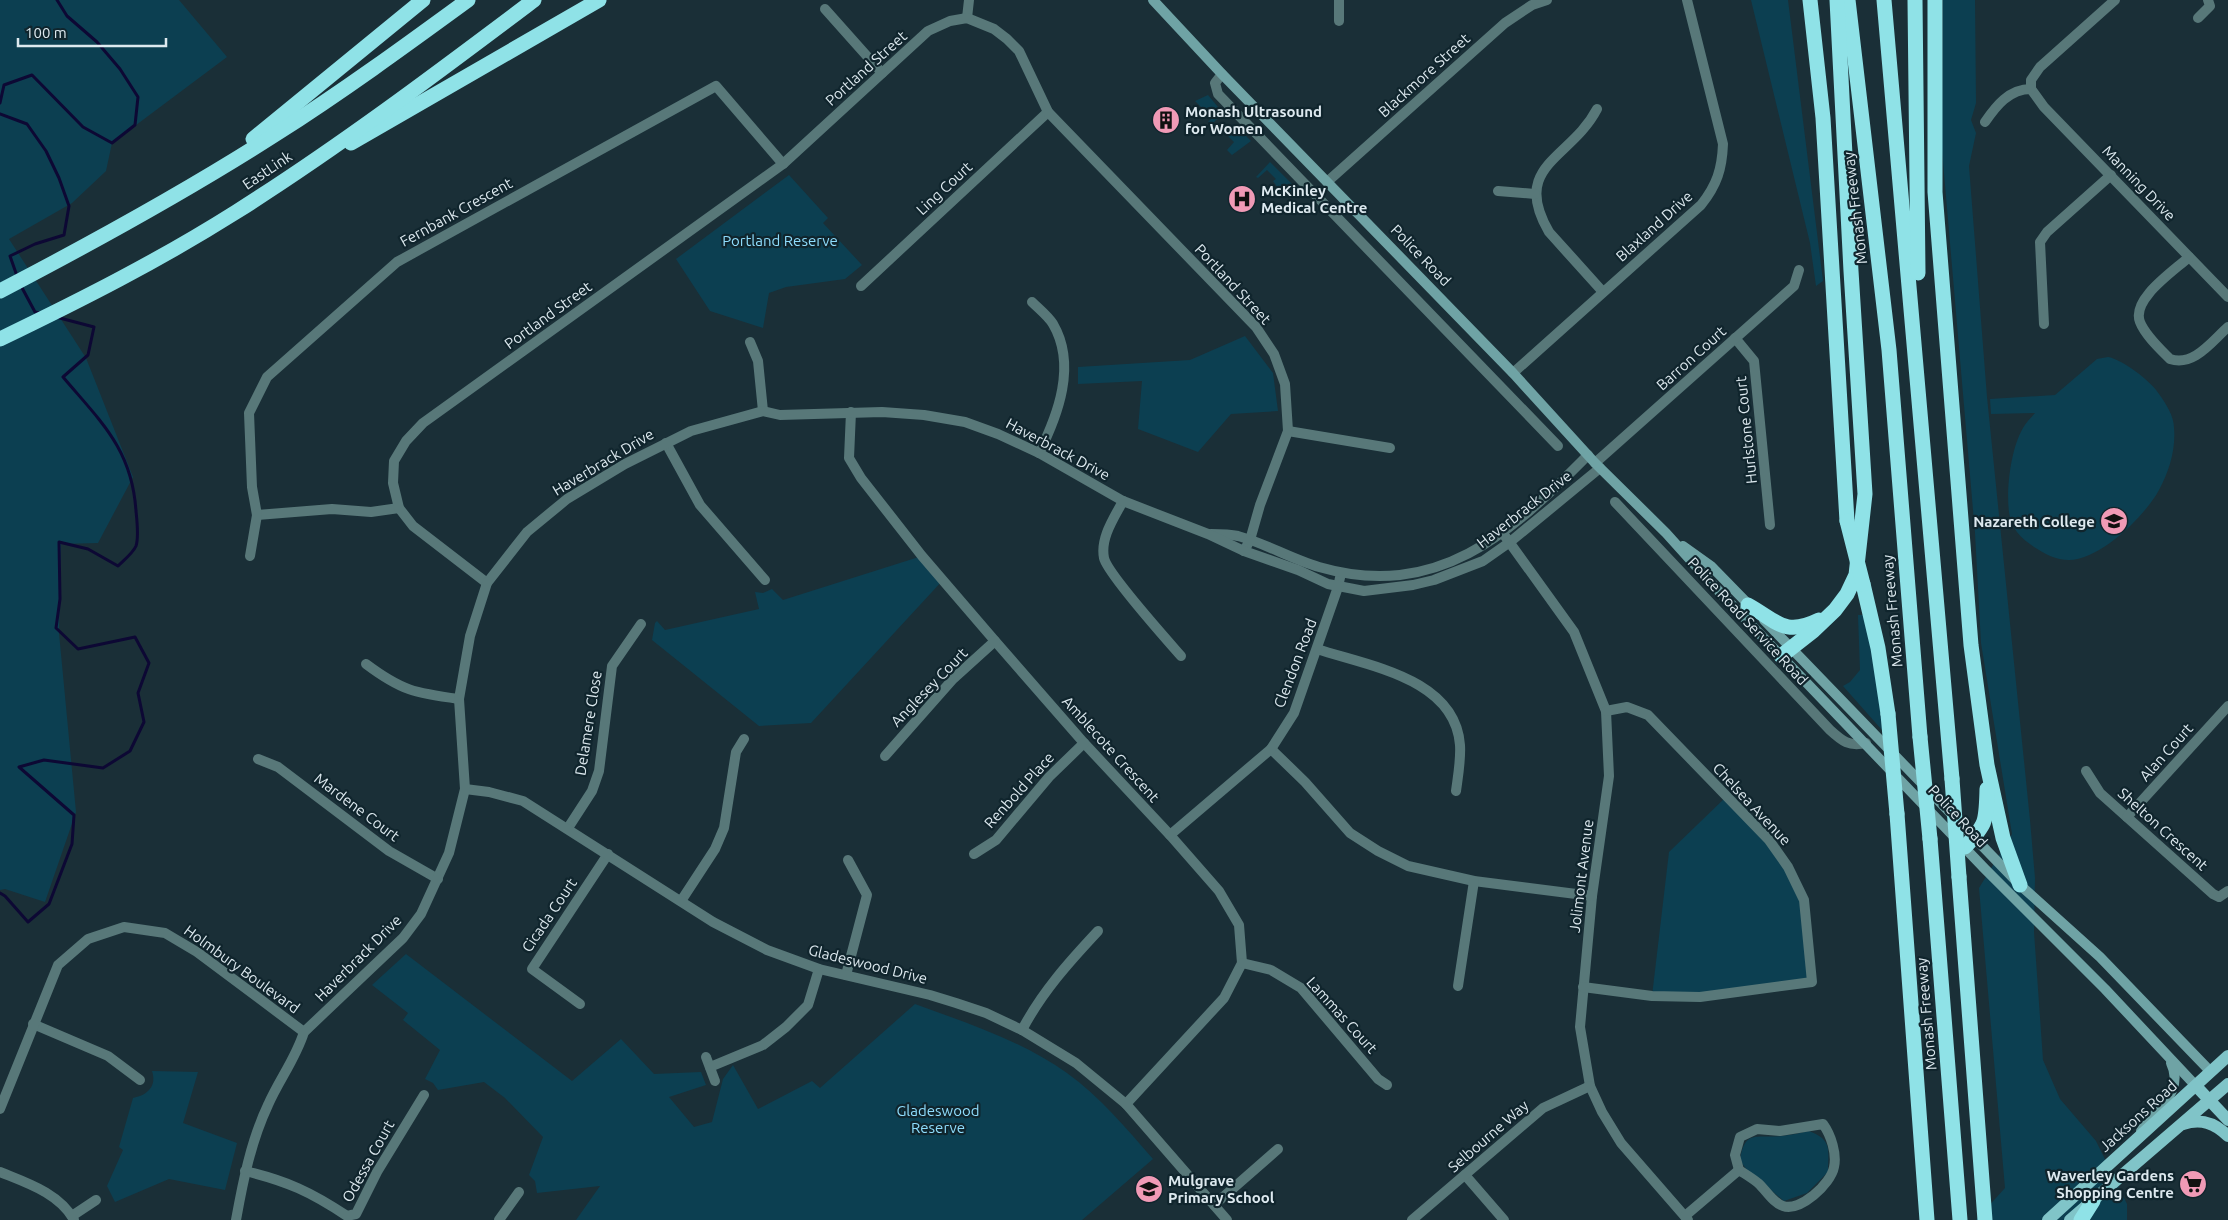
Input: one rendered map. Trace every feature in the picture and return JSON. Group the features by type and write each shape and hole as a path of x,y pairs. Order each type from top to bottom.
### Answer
{"highway":[{"path":"202,180 423,0"},
{"name":"EastLink","path":"0,291 133,220 277,134 374,69 468,0"},
{"name":"EastLink","path":"0,339 88,296 160,257 263,194 327,151 534,0"},
{"path":"263,194 599,0"},
{"path":"1810,0 1823,118 1848,521 1878,648 1888,714 1927,1220"},
{"path":"1785,651 1813,631 1835,610 1847,594 1856,574 1866,494 1850,252 1837,0"},
{"name":"Monash Freeway","path":"1848,0 1889,350 1960,1220"},
{"path":"1884,0 1920,394 1952,779 1985,1220"},
{"path":"1915,0 1920,394"},
{"path":"1935,0 1935,192 1969,617 1987,765 2003,838 2020,886"},
{"path":"1748,604 1787,628 1801,627 1817,621 1835,610"},
{"path":"1970,842 1983,828 1986,815 1987,765"},
{"path":"1920,1117 1921,1220"},
{"path":"2082,1220 2092,1201"}],"main road":[{"name":"Police Road","path":"1153,0 1222,74 1513,373 1594,462 1666,533 1711,584 1785,651 1970,842 2228,1120"},
{"name":"Police Road","path":"1666,533 1711,566 1748,604 1785,651 1866,743 1970,842 2100,957 2227,1087"},
{"path":"2100,957 2090,954 2087,960 2098,973 2105,989"},
{"path":"2134,1142 2174,1089 2176,1072 2166,1054"},
{"name":"Jacksons Road","path":"2048,1220 2228,1056"},
{"path":"2070,1220 2227,1087"},
{"path":"2182,1125 2195,1120 2207,1122 2228,1136"}],"street":[{"path":"967,18 969,0"},
{"path":"1339,0 1339,21"},
{"name":"Blackmore Street","path":"1327,182 1505,22 1532,5 1547,0"},
{"name":"Blaxland Drive","path":"1513,373 1701,205 1719,177 1722,162 1722,144 1687,0"},
{"path":"1985,122 2008,95 2020,89 2030,90 2031,80 2040,67 2115,0"},
{"path":"2198,18 2210,6 2208,0"},
{"path":"826,9 882,73"},
{"name":"Portland Street","path":"487,583 413,526 399,508 393,483 394,461 406,440 423,424 783,164 928,31 950,21 967,18 994,29 1019,51 1048,112 1256,328 1274,354 1285,384 1288,431 1260,505 1250,540 1244,551"},
{"path":"1222,74 1215,83 1218,94 1558,446"},
{"name":"Fernbank Crescent","path":"250,556 257,514 252,488 249,413 267,377 397,262 716,86 783,164"},
{"name":"Manning Drive","path":"2030,90 2044,107 2228,297"},
{"path":"1597,110 1589,125 1551,160 1539,180 1535,194 1540,215 1549,232 1603,292"},
{"name":"Ling Court","path":"861,286 1048,112"},
{"path":"1261,138 1281,134"},
{"path":"2044,324 2040,242 2046,232 2111,175"},
{"path":"1498,191 1535,194"},
{"path":"2189,257 2142,301 2138,312 2142,327 2170,359 2185,361 2195,357 2228,327"},
{"name":"Barron Court","path":"1594,462 1794,286 1799,270"},
{"path":"1032,302 1053,324 1064,354 1062,389 1054,421 1039,453"},
{"path":"1456,339 1468,327"},
{"name":"Hurlstone Court","path":"1735,338 1754,362 1770,525"},
{"path":"750,342 758,361 763,411"},
{"name":"Haverbrack Drive","path":"236,1220 245,1171 267,1106 300,1046 304,1032 403,938 421,914 450,853 465,789 459,699 470,636 487,583 527,532 566,499 666,442 691,431 763,411 780,415 851,412 924,415 965,422 998,434 1039,453 1123,500 1208,534 1244,551 1289,566 1338,587 1364,591 1434,580 1482,561 1510,542 1594,462"},
{"name":"Amblecote Crescent","path":"851,412 848,458 922,556 1084,743 1170,835 1219,892 1239,925 1242,964"},
{"path":"1288,431 1390,448"},
{"path":"666,442 700,505 765,580"},
{"name":"Haverbrack Drive","path":"1208,534 1236,535 1285,555 1341,573 1389,577 1412,575 1470,554 1594,462"},
{"path":"1123,500 1107,531 1104,560 1181,656"},
{"name":"Police Road Service Road","path":"1615,502 1830,730 1845,744 1855,746 1866,743"},
{"path":"257,514 332,509 371,512 399,508"},
{"name":"Jolimont Avenue","path":"1502,532 1574,632 1606,711 1609,776 1592,896 1580,1027 1590,1086 1602,1112 1621,1143 1686,1218"},
{"path":"1654,544 1666,533"},
{"name":"Clendon Road","path":"1170,835 1271,749 1294,713 1338,587 1341,573"},
{"name":"Delamere Close","path":"568,828 592,791 599,771 612,666 641,624"},
{"name":"Anglesey Court","path":"885,756 953,679 995,641"},
{"path":"1317,649 1404,677 1436,695 1455,725 1460,744 1456,791"},
{"path":"366,664 390,682 414,693 459,699"},
{"name":"Alan Court","path":"2127,818 2228,706"},
{"name":"Chelsea Avenue","path":"1583,987 1652,996 1700,997 1812,982 1804,900 1788,867 1769,840 1648,715 1627,707 1606,711"},
{"path":"681,901 715,849 724,828 736,752 744,739"},
{"name":"Renbold Place","path":"974,854 996,840 1049,777 1084,743"},
{"path":"1271,749 1305,782 1350,833 1378,851 1408,866 1474,881 1592,896"},
{"name":"Mardene Court","path":"258,759 278,767 389,851 438,879"},
{"name":"Shelton Crescent","path":"2086,771 2100,793 2213,894 2219,897 2228,891"},
{"name":"Gladeswood Drive","path":"465,789 489,792 523,801 713,922 766,950 819,969 939,997 986,1013 1022,1030 1076,1063 1126,1104 1227,1220"},
{"name":"Cicada Court","path":"580,1004 532,969 608,854"},
{"path":"846,975 868,895 848,860"},
{"path":"1458,986 1474,881"},
{"name":"Holmbury Boulevard","path":"0,1109 58,965 88,939 124,927 164,933 197,952 304,1032"},
{"path":"1022,1030 1035,1004 1058,974 1098,931"},
{"path":"1126,1104 1224,998 1242,964"},
{"name":"Lammas Court","path":"1242,964 1271,970 1301,988 1378,1079 1387,1085"},
{"path":"715,1081 708,1062 763,1045 786,1027 808,1005 819,969"},
{"path":"33,1024 108,1056 140,1080"},
{"name":"Selbourne Way","path":"1412,1220 1543,1108 1590,1086"},
{"name":"Odessa Court","path":"245,1171 280,1179 321,1199 346,1216 356,1214 377,1172 424,1095"},
{"path":"1823,1124 1830,1133 1835,1166 1830,1179 1809,1198 1794,1207 1782,1206 1758,1183 1739,1170 1735,1155 1740,1137 1757,1129 1780,1131 1823,1124"},
{"path":"1214,1205 1278,1149"},
{"path":"1686,1218 1739,1170"},
{"path":"0,1172 44,1191 59,1202 73,1218 96,1200"},
{"path":"1465,1175 1504,1220"},
{"path":"499,1220 519,1192"}],"green space":[{"path":"0,0 179,0 227,57 112,143 106,171 72,203 9,239 86,358 133,477 98,543 61,544 59,633 76,812 45,902 5,889 0,890"},
{"path":"1751,0 1788,0 1823,281 1816,286 1810,243"},
{"path":"1943,0 1975,0 1976,103 1971,120 1976,133 1969,166 1987,397 2035,878 2034,932 2043,1060 2060,1099 2096,1141 2127,1204 2127,1220 1976,1220 2005,1188 1979,888 2012,834 1981,643 1975,533 1942,150"},
{"path":"1208,95 1223,113 1211,125 1208,122 1212,118 1195,101"},
{"path":"1237,127 1251,141 1232,155 1227,150 1234,142 1228,136"},
{"path":"1270,162 1298,190 1289,196 1278,188 1273,181 1276,179 1267,170 1258,178 1256,177"},
{"name":"Portland Reserve","path":"789,175 828,218 823,223 862,265 845,279 786,287 769,293 763,328 710,311 676,259"},
{"path":"1245,336 1273,373 1278,411 1231,414 1198,452 1138,429 1142,381 1078,384 1078,367 1190,360"},
{"path":"2108,357 2128,366 2143,378 2155,389 2164,402 2174,424 2174,444 2171,460 2159,490 2133,524 2094,553 2081,558 2060,559 2042,552 2029,544 2014,528 2010,518 2008,503 2009,481 2015,446 2024,426 2035,413 1991,414 1990,399 2055,395 2097,359"},
{"path":"922,556 943,580 811,723 759,726 652,640 657,621 665,630 759,609 755,592 763,593 772,589 783,600"},
{"path":"1858,615 1865,615 1879,695 1882,730 1843,686 1850,682 1860,670"},
{"path":"1726,797 1769,840 1804,900 1812,982 1700,997 1652,996 1669,852"},
{"name":"Gladeswood Reserve","path":"406,954 572,1081 621,1039 654,1074 701,1072 706,1085 669,1097 694,1127 712,1122 723,1079 733,1065 758,1109 812,1081 820,1088 915,1004 1013,1042 1032,1051 1067,1073 1102,1103 1153,1159 1082,1220 576,1220 600,1186 537,1193 535,1181 529,1175 543,1137 505,1098 484,1082 438,1090 433,1083 425,1079 440,1050 403,1020 408,1013 372,985"},
{"path":"152,1071 198,1072 183,1123 237,1143 225,1190 169,1179 115,1202 107,1186 123,1150 119,1147 133,1098 143,1095 150,1089 153,1081"},
{"path":"1809,1131 1817,1134 1826,1142 1828,1147 1828,1172 1807,1193 1784,1201 1748,1171 1740,1161 1742,1151 1749,1139"}],"waterway":[{"path":"0,103 4,85 32,75 83,127 112,143 135,125 138,97 120,69 97,42 67,16 57,0"},
{"path":"0,114 27,124 46,151 59,178 69,206 64,235 35,244 10,256 17,276"},
{"path":"20,284 35,312 40,313"},
{"path":"0,893 5,896 28,922 49,904 72,844 74,815 19,767 44,760 103,768 130,751 144,722 138,693 149,663 135,637 78,649 56,628 60,599 59,542 88,549 118,566 135,549 138,534 133,489 121,453 102,423 63,377 88,355 94,327 56,317"}],"place":[{"name":"Monash Ultrasound for Women","path":"1166,120"},
{"name":"McKinley Medical Centre","path":"1242,199"},
{"name":"Nazareth College","path":"2114,521"},
{"name":"Waverley Gardens Shopping Centre","path":"2193,1184"},
{"name":"Mulgrave Primary School","path":"1149,1189"}]}
